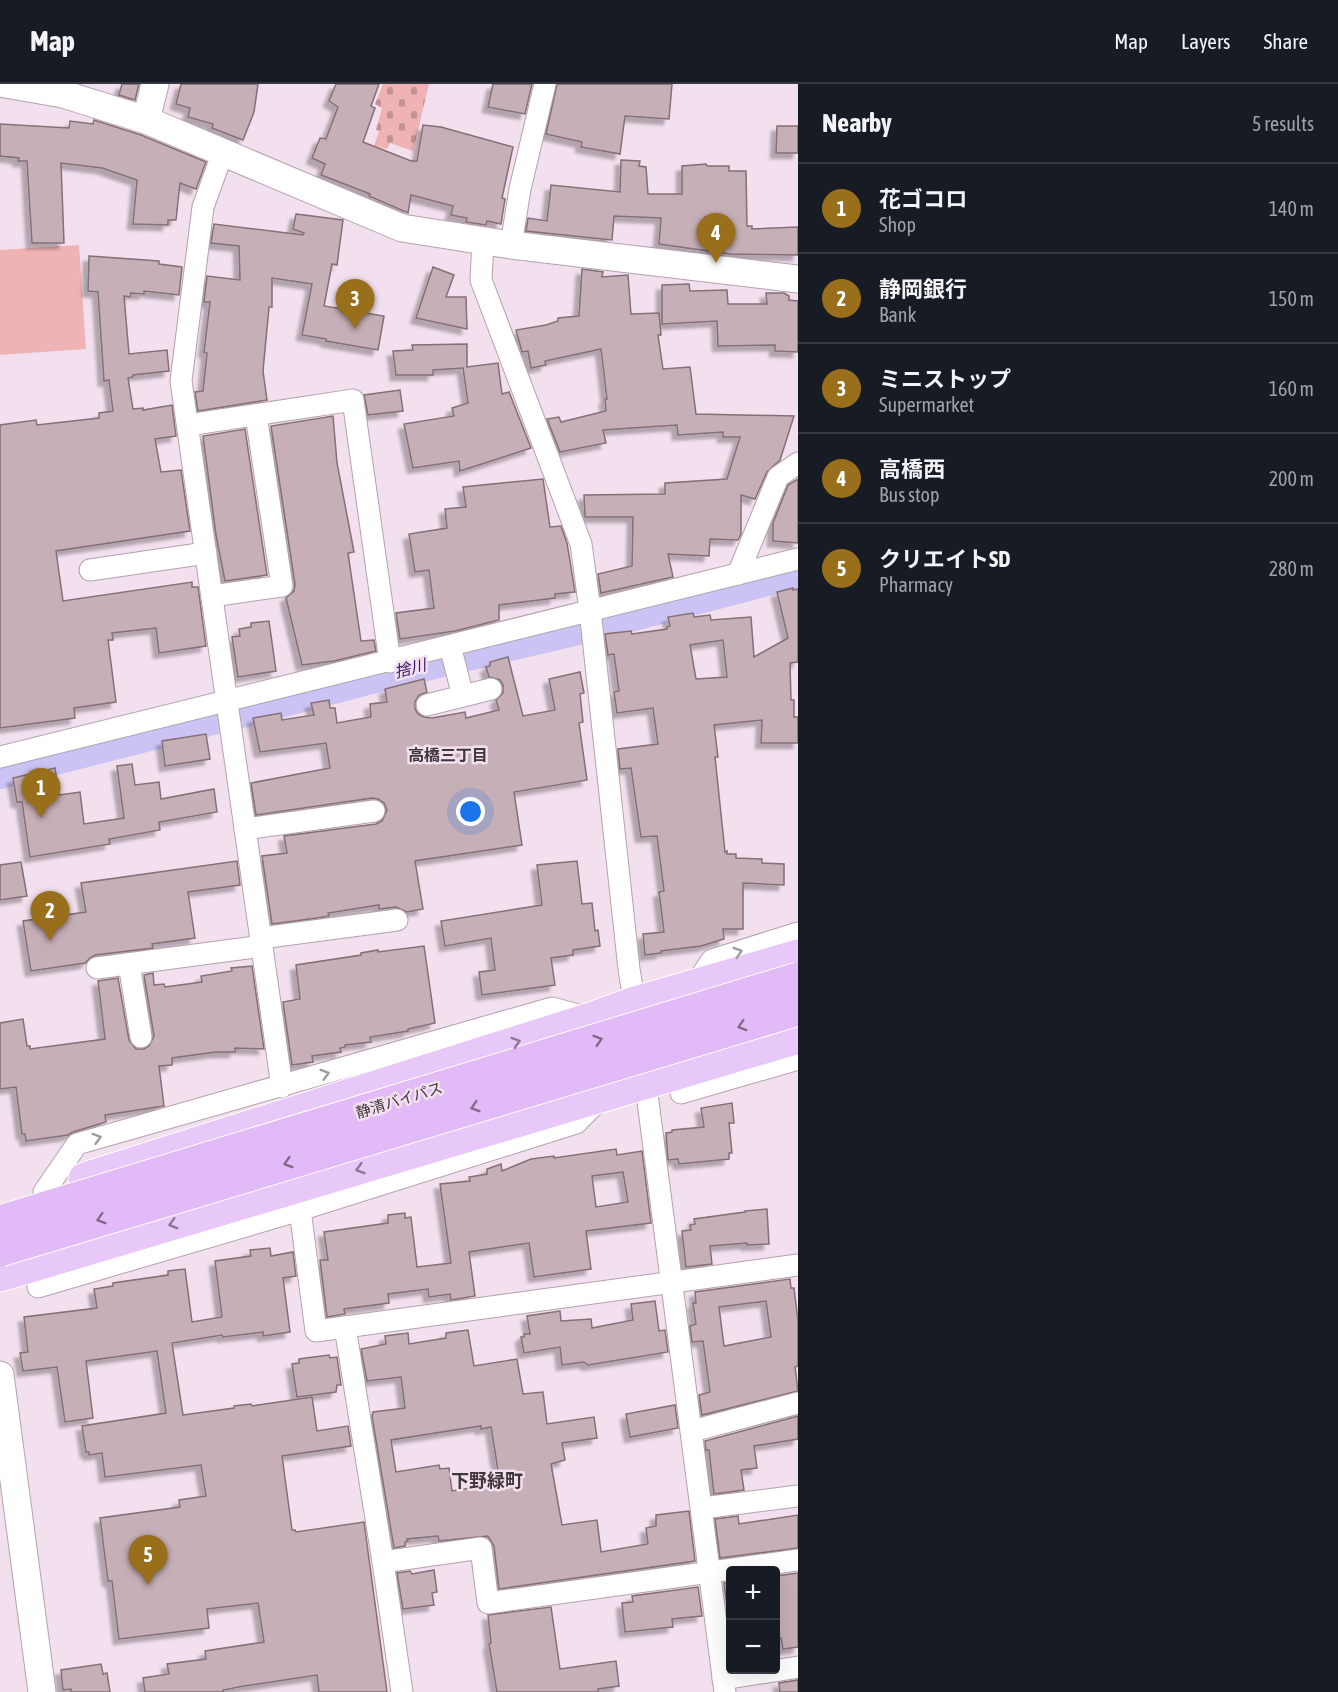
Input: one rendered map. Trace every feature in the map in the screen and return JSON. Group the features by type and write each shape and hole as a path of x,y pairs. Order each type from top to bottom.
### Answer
{"highway":[{"path":"0,1205 591,1019 635,1003 798,956"},
{"name":"静清バイパス","path":"0,1222 798,980"},
{"name":"静清バイパス","path":"0,1250 798,1009"},
{"path":"0,1275 798,1037"}],"street":[{"path":"5,84 63,94 146,120 402,228 511,245 798,279"},
{"path":"146,120 155,84"},
{"path":"511,245 520,189 545,84"},
{"path":"223,152 202,207 181,381 282,1087"},
{"path":"483,241 481,280 581,544 629,969 711,1573 724,1686 798,1667"},
{"path":"188,425 353,400 390,662"},
{"path":"212,596 282,586 256,415"},
{"path":"738,574 778,477 798,463"},
{"path":"90,570 206,553"},
{"path":"0,758 798,559"},
{"path":"450,646 462,696"},
{"path":"427,705 491,689"},
{"path":"245,829 374,810"},
{"path":"97,968 398,920"},
{"path":"694,986 712,960 798,933"},
{"path":"129,964 141,1037"},
{"path":"44,1192 77,1144 552,1008 591,1019"},
{"path":"681,1094 798,1059"},
{"path":"704,1066 748,1074"},
{"path":"38,1287 300,1210 576,1123 602,1097"},
{"path":"300,1210 316,1331 798,1265"},
{"path":"124,1239 157,1251"},
{"path":"345,1327 402,1692"},
{"path":"0,1375 42,1692"},
{"path":"692,1431 798,1403"},
{"path":"702,1508 798,1496"},
{"path":"383,1562 481,1548 488,1603 798,1560"}],"green space":[{"path":"383,84 429,84 413,151 390,143 387,149 374,146 379,131 376,130 382,108 375,104"},
{"path":"79,245 86,349 0,355 0,250"}],"building":[{"path":"122,84 139,84 135,100 119,95"},
{"path":"181,84 258,84 254,112 243,140 212,128 213,124 188,117 190,108 176,104"},
{"path":"336,84 379,84 371,106 375,108 363,142 411,161 417,161 423,125 441,127 513,147 502,198 505,199 501,224 487,221 486,225 466,222 467,218 451,215 453,206 411,195 408,213 369,196 370,194 321,175 325,164 312,158 320,138 326,139 338,107 329,101"},
{"path":"493,84 532,84 525,114 488,107"},
{"path":"557,84 672,84 669,119 625,116 620,154 581,147 582,142 546,134"},
{"path":"94,120 141,135 206,162 196,189 180,183 176,220 168,220 168,225 133,224 137,180 102,168 61,163 64,243 32,243 27,161 0,156 0,124 69,128 70,121 93,124"},
{"path":"777,126 798,126 798,153 776,153"},
{"path":"621,160 640,161 639,166 646,167 648,194 682,194 682,166 706,164 707,166 729,166 729,171 746,171 747,226 752,226 752,229 798,227 798,255 730,254 659,244 661,218 614,216 612,240 526,231 528,218 547,221 551,185 620,192"},
{"path":"296,214 343,220 337,265 332,264 324,306 384,316 378,350 302,335 312,284 272,278 272,307 269,307 263,371 267,400 198,411 195,392 203,391 207,353 204,352 210,302 204,302 207,276 240,280 239,246 211,243 214,224 303,235 304,233 293,229"},
{"path":"89,256 159,261 159,264 182,267 179,295 144,291 144,294 131,293 130,297 124,296 129,354 167,350 169,371 133,375 128,378 133,409 143,408 143,410 172,405 176,436 155,439 161,472 181,470 190,531 56,551 63,601 192,582 192,587 198,587 206,646 159,653 156,628 112,633 113,640 108,640 116,702 74,708 75,718 0,728 0,425 36,420 37,425 99,418 99,413 113,411 109,380 104,381 98,292 88,291"},
{"path":"433,267 454,275 446,297 466,297 467,329 416,318"},
{"path":"582,269 603,272 602,277 628,275 631,314 659,313 661,335 658,335 663,369 690,367 696,414 794,416 780,460 767,472 755,499 741,495 741,534 738,540 710,539 709,556 668,554 673,577 601,593 598,574 632,566 633,517 585,517 584,495 665,494 665,483 727,479 740,437 723,437 723,432 678,435 677,425 603,430 606,443 560,452 547,419 559,417 561,422 606,411 605,399 607,399 601,349 545,361 546,365 531,368 528,351 522,352 516,330 546,325 558,321 558,318 579,316"},
{"path":"689,284 690,291 727,290 728,304 767,304 766,293 784,293 789,296 789,300 798,301 798,352 775,351 775,345 718,346 717,321 662,324 662,285"},
{"path":"467,344 467,367 498,363 502,394 509,392 531,448 460,471 459,461 413,468 404,424 454,416 452,408 468,403 463,368 433,370 433,375 396,375 393,351 413,350 412,345"},
{"path":"400,390 403,411 368,415 364,395"},
{"path":"333,416 337,463 354,552 348,553 361,641 374,640 376,651 334,661 302,665 286,598 294,591 295,584 271,426"},
{"path":"245,429 267,575 225,581 216,535 203,436"},
{"path":"543,479 550,527 561,526 567,543 575,592 555,594 555,598 499,605 499,620 455,631 400,639 396,613 434,608 429,570 415,572 409,534 447,528 445,509 466,507 463,487"},
{"path":"798,479 798,543 773,541 773,523 788,485"},
{"path":"798,589 798,662 790,663 791,700 794,700 794,717 798,717 798,743 761,743 762,720 714,725 725,852 736,854 736,858 762,859 762,863 784,864 784,885 743,883 743,929 723,929 724,939 701,946 645,955 643,934 664,932 659,892 664,891 657,836 641,837 631,768 620,769 618,749 658,744 653,708 617,713 614,692 619,691 614,654 608,655 605,634 631,631 632,634 667,629 670,626 668,617 693,613 694,617 710,615 711,620 751,617 754,657 788,638 777,592","holes":["723,640 727,677 696,679 690,645"]},
{"path":"269,621 276,671 238,677 232,637 240,636 239,629 251,627 251,623"},
{"path":"508,657 523,716 555,710 549,679 580,672 584,693 580,694 583,722 579,723 587,780 514,792 522,845 415,861 423,909 407,912 396,907 379,909 379,905 328,913 329,916 272,924 262,856 287,853 284,836 376,824 382,821 387,810 384,803 372,798 256,815 251,783 330,768 326,743 260,752 253,718 281,713 282,720 314,715 311,703 329,700 330,708 335,708 337,723 371,717 370,704 387,702 385,689 424,679 427,692 419,695 415,702 418,714 432,718 465,712 466,718 499,710 496,700 503,693 503,685 500,680 489,677 486,667 490,666 490,662"},
{"path":"206,734 210,759 165,766 162,741"},
{"path":"132,764 135,785 159,782 161,799 214,789 217,812 159,822 160,830 109,839 110,844 30,857 22,802 17,802 13,778 55,768 59,795 80,792 84,824 124,818 117,766"},
{"path":"237,861 240,885 188,892 195,938 152,944 153,948 95,955 85,963 31,971 23,921 86,912 81,883"},
{"path":"577,861 582,904 592,903 595,931 598,930 600,946 573,950 573,955 551,958 555,985 482,995 479,972 495,970 491,938 445,946 441,921 542,905 537,865"},
{"path":"21,862 27,896 0,900 0,865"},
{"path":"424,946 435,1023 408,1029 408,1031 370,1037 371,1042 345,1045 340,1048 341,1052 312,1056 313,1062 292,1065 283,1002 300,999 296,965 361,955 361,953 378,950 378,952"},
{"path":"252,966 264,1049 235,1048 235,1052 216,1052 172,1058 172,1065 159,1066 164,1106 105,1115 106,1122 68,1135 26,1141 25,1134 22,1134 16,1087 0,1089 0,1023 23,1019 27,1046 30,1046 30,1049 105,1039 98,981 118,978 129,1040 136,1049 144,1049 149,1046 154,1036 144,975 153,973 154,985 164,984 165,987 202,982 201,976 232,971 231,968"},
{"path":"732,1103 734,1123 729,1123 732,1153 729,1153 729,1159 679,1164 678,1159 668,1160 666,1133 672,1130 704,1127 701,1108"},
{"path":"616,1149 617,1155 642,1151 651,1223 586,1231 591,1269 534,1277 529,1243 469,1252 475,1296 451,1300 450,1294 429,1297 428,1289 388,1294 389,1303 344,1309 345,1314 327,1317 320,1260 328,1260 324,1232 388,1223 388,1215 405,1213 405,1218 411,1217 417,1267 451,1263 440,1184 470,1181 469,1177 487,1174 487,1169 501,1164 502,1171 531,1159 554,1156 554,1158","holes":["623,1172 628,1202 596,1207 592,1176"]},
{"path":"767,1209 769,1244 710,1246 712,1264 686,1267 682,1231 691,1230 690,1225 695,1224 694,1219"},
{"path":"270,1248 271,1256 293,1252 296,1276 283,1278 290,1332 263,1336 263,1332 223,1337 222,1335 172,1343 183,1415 234,1408 234,1406 251,1404 252,1406 312,1397 317,1431 348,1426 351,1446 282,1456 292,1530 296,1532 364,1522 387,1692 319,1692 317,1675 244,1686 223,1690 223,1692 145,1692 143,1678 169,1674 167,1664 206,1659 205,1651 264,1642 258,1603 207,1609 209,1628 119,1639 112,1581 108,1581 100,1518 180,1507 179,1500 206,1496 201,1465 105,1477 102,1453 89,1455 89,1452 86,1452 82,1426 166,1413 157,1351 86,1361 93,1418 65,1422 57,1367 23,1371 20,1353 28,1352 24,1317 97,1308 94,1289 113,1286 113,1283 168,1275 168,1271 185,1269 192,1322 222,1317 215,1261 251,1256 250,1250"},
{"path":"790,1279 791,1288 794,1288 798,1321 798,1366 795,1367 798,1391 702,1415 699,1395 710,1392 703,1341 692,1342 690,1326 696,1324 693,1303 696,1303 695,1292","holes":["766,1301 771,1337 724,1346 719,1307"]},
{"path":"655,1301 659,1331 665,1330 668,1352 588,1365 584,1362 562,1365 560,1347 524,1353 521,1337 524,1337 524,1334 530,1334 527,1316 560,1311 561,1321 591,1319 592,1328 633,1320 631,1304"},
{"path":"468,1330 474,1366 517,1359 523,1394 543,1392 547,1424 594,1417 597,1438 562,1443 565,1460 551,1464 562,1525 597,1520 601,1552 648,1544 646,1528 656,1526 656,1515 689,1511 695,1561 499,1589 494,1546 488,1536 439,1541 438,1536 407,1539 405,1546 394,1548 372,1416 373,1412 405,1408 401,1377 367,1381 361,1349 386,1344 385,1336 408,1333 409,1344 446,1338 446,1333","holes":["481,1426 481,1429 491,1427 500,1483 452,1491 449,1468 440,1469 439,1465 396,1472 391,1440"]},
{"path":"329,1355 330,1358 337,1357 341,1385 337,1385 336,1392 297,1397 292,1364 299,1363 299,1359"},
{"path":"675,1405 678,1428 630,1437 626,1414"},
{"path":"798,1416 798,1439 754,1446 757,1468 741,1470 744,1490 714,1494 709,1450 706,1450 705,1441"},
{"path":"798,1515 798,1548 720,1558 715,1519 738,1516 739,1524"},
{"path":"434,1570 437,1592 432,1593 434,1605 403,1609 397,1573 410,1571 412,1574"},
{"path":"798,1573 798,1647 783,1649 780,1638 780,1575"},
{"path":"698,1587 702,1616 672,1619 673,1627 625,1632 622,1603 633,1602 632,1596"},
{"path":"551,1607 560,1669 616,1661 619,1686 598,1689 598,1692 497,1692 489,1644 491,1643 488,1615"},
{"path":"101,1664 103,1674 107,1673 110,1692 63,1690 61,1670"},
{"path":"798,1680 798,1692 780,1692 779,1683"}],"waterway":[{"name":"捨川","path":"602,621 798,570"},
{"name":"捨川","path":"237,711 363,678 582,626"},
{"name":"捨川","path":"0,771 216,716"}],"place":[{"name":"高橋西","path":"716,263"},
{"name":"ミニストップ","path":"355,329"},
{"name":"花ゴコロ","path":"41,818"},
{"name":"静岡銀行","path":"50,941"},
{"name":"クリエイトSD","path":"148,1585"}],"district":[{"name":"高橋三丁目","path":"448,755"},
{"name":"下野緑町","path":"487,1480"}]}
